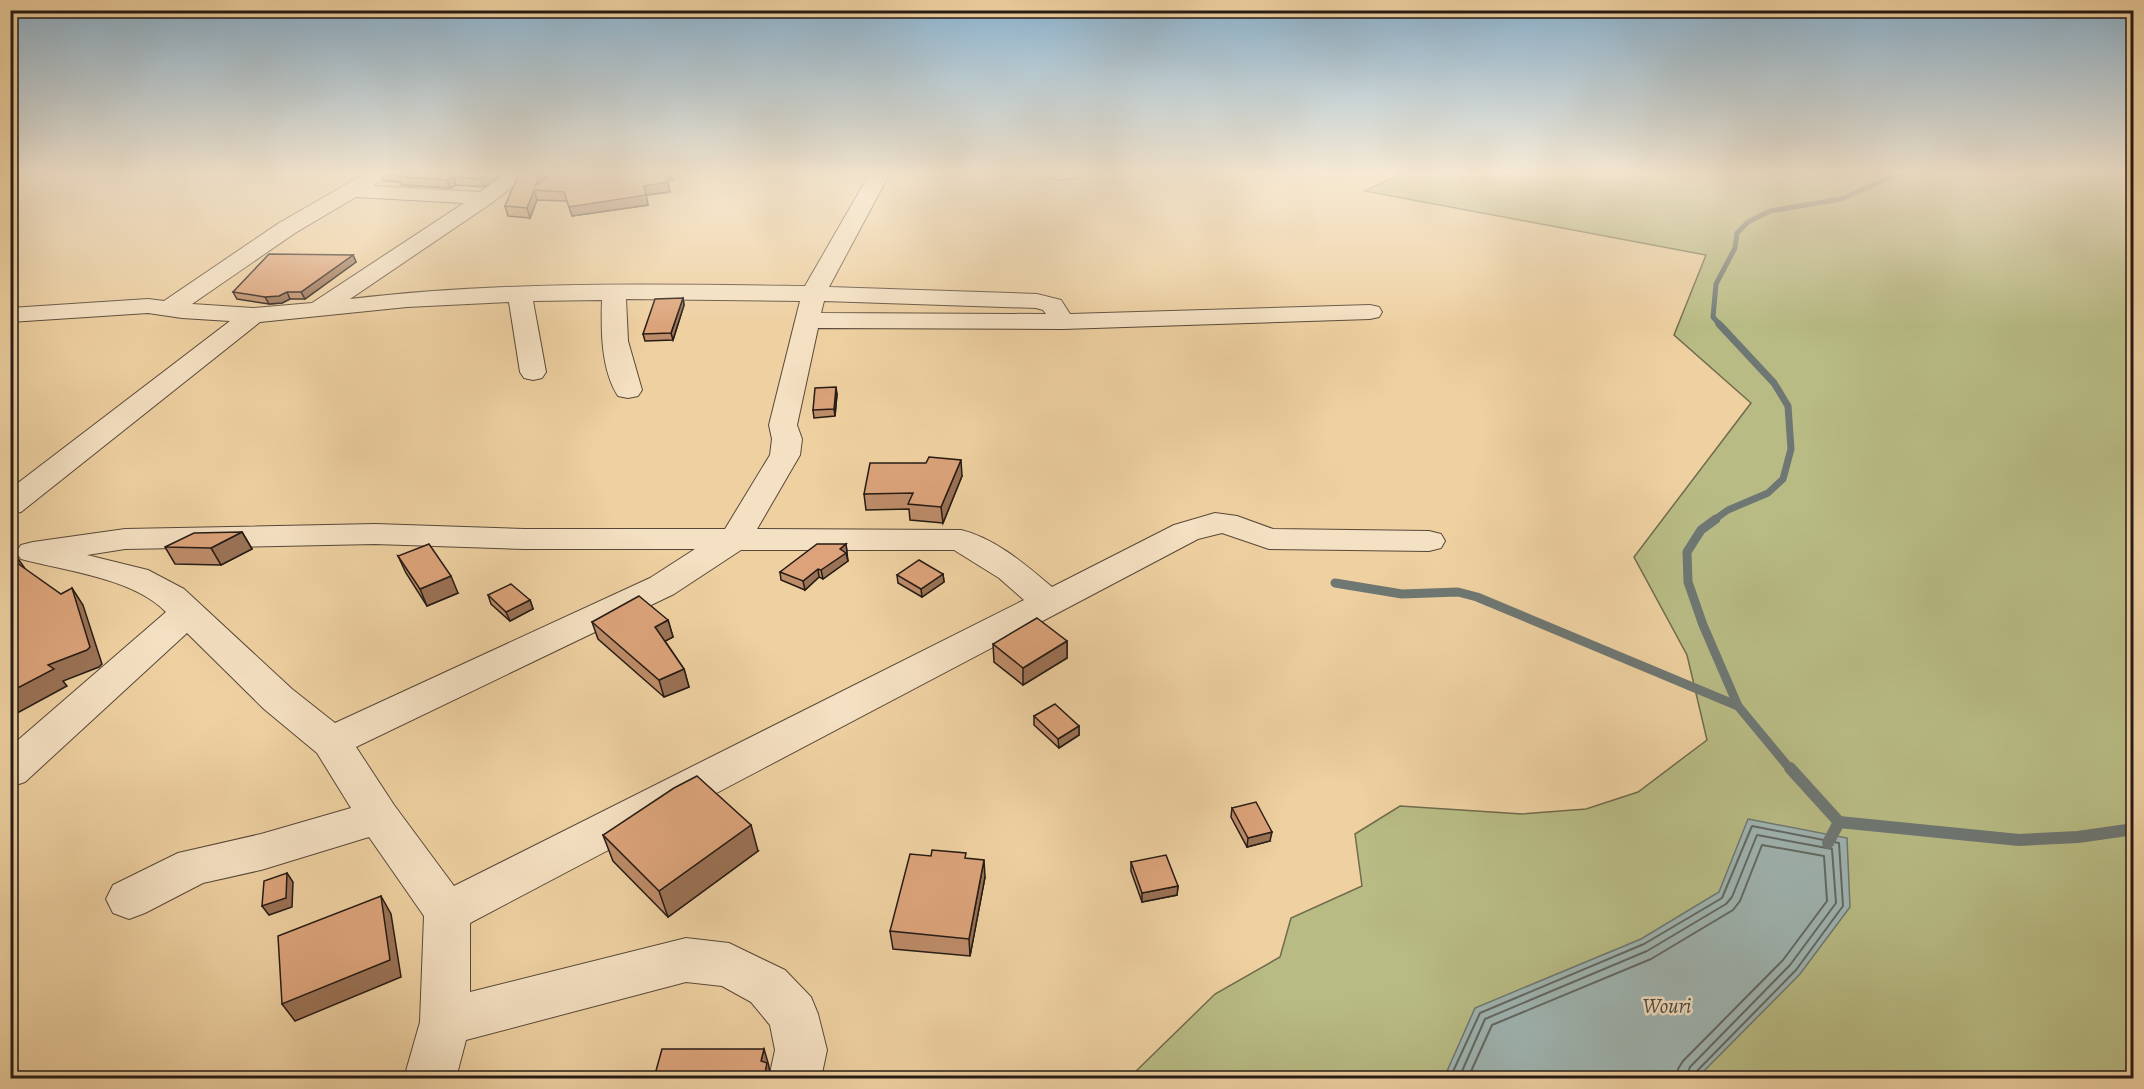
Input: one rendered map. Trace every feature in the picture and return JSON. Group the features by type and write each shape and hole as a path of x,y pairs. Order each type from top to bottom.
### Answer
{"street":[{"path":"170,308 294,224"},
{"path":"317,309 447,224"},
{"path":"331,742 662,586 736,538 785,454 787,439 783,425 814,292 852,224"},
{"path":"614,291 613,336 617,359 628,390"},
{"path":"10,315 148,306 182,311 253,315 428,298 614,291 814,292 1037,300 1052,305 1063,322"},
{"path":"520,295 533,372"},
{"path":"809,320 1063,322 1370,312"},
{"path":"10,505 253,315"},
{"path":"447,912 1186,532 1215,523 1226,523 1269,539 1429,541"},
{"path":"22,551 125,539 375,534 524,539 961,540 1011,570 1049,603"},
{"path":"22,551 136,578 172,597 187,614 203,626 278,699 331,742 379,817 447,912 445,1022 430,1078"},
{"path":"10,771 187,614"},
{"path":"129,899 194,866 261,852 379,817"},
{"path":"445,1022 686,960 729,965 768,986 793,1014 801,1050 795,1078"}],"green space":[{"path":"1540,224 2133,224 2133,1078 1129,1078 1215,994 1280,957 1291,918 1362,886 1355,834 1400,806 1522,814 1586,809 1638,792 1707,740 1687,655 1634,557 1751,403 1674,335 1706,255"}],"water":[{"name":"Wouri","path":"1748,819 1847,838 1850,907 1800,974 1697,1078 1444,1078 1475,1008 1641,939 1719,892"}],"building":[{"path":"269,254 353,255 301,292 287,292 279,296 265,297 233,292"},
{"path":"683,298 671,333 643,334 655,299"},
{"path":"836,387 834,409 813,410 815,388"},
{"path":"929,457 961,460 941,507 908,504 913,493 864,494 870,463 926,463"},
{"path":"242,532 211,548 165,547 194,533"},
{"path":"429,544 451,576 420,589 398,556"},
{"path":"817,544 846,544 840,549 846,553 821,570 818,569 803,581 780,572"},
{"path":"10,558 61,594 72,588 90,647 48,665 54,669 10,692"},
{"path":"919,560 943,574 921,589 897,575"},
{"path":"511,584 530,600 506,612 488,595"},
{"path":"639,596 668,620 655,627 684,669 659,680 592,622"},
{"path":"1037,618 1067,641 1023,668 993,644"},
{"path":"1055,704 1079,726 1058,739 1034,716"},
{"path":"697,776 751,825 659,891 603,835 674,788"},
{"path":"1256,802 1272,832 1248,838 1232,808"},
{"path":"932,850 966,853 965,858 984,860 969,939 890,931 910,854 931,856"},
{"path":"1166,855 1178,886 1142,893 1131,862"},
{"path":"287,873 286,898 262,906 264,881"},
{"path":"381,896 390,960 282,1004 278,936"},
{"path":"662,1049 764,1049 761,1061 767,1063 764,1078 654,1078"}],"waterway":[{"path":"1721,326 1713,317 1716,284 1735,248 1737,233 1746,224"},
{"path":"1714,520 1728,510 1768,493 1783,479 1791,449 1788,406 1774,383 1719,324"},
{"path":"1716,519 1701,530 1687,552 1688,582 1703,625 1738,706"},
{"path":"1335,583 1402,594 1458,592 1477,597 1738,706"},
{"path":"1738,706 1791,770"},
{"path":"1790,768 1839,822"},
{"path":"1828,843 1839,822"},
{"path":"1839,822 2019,840 2078,837 2134,829"}]}
